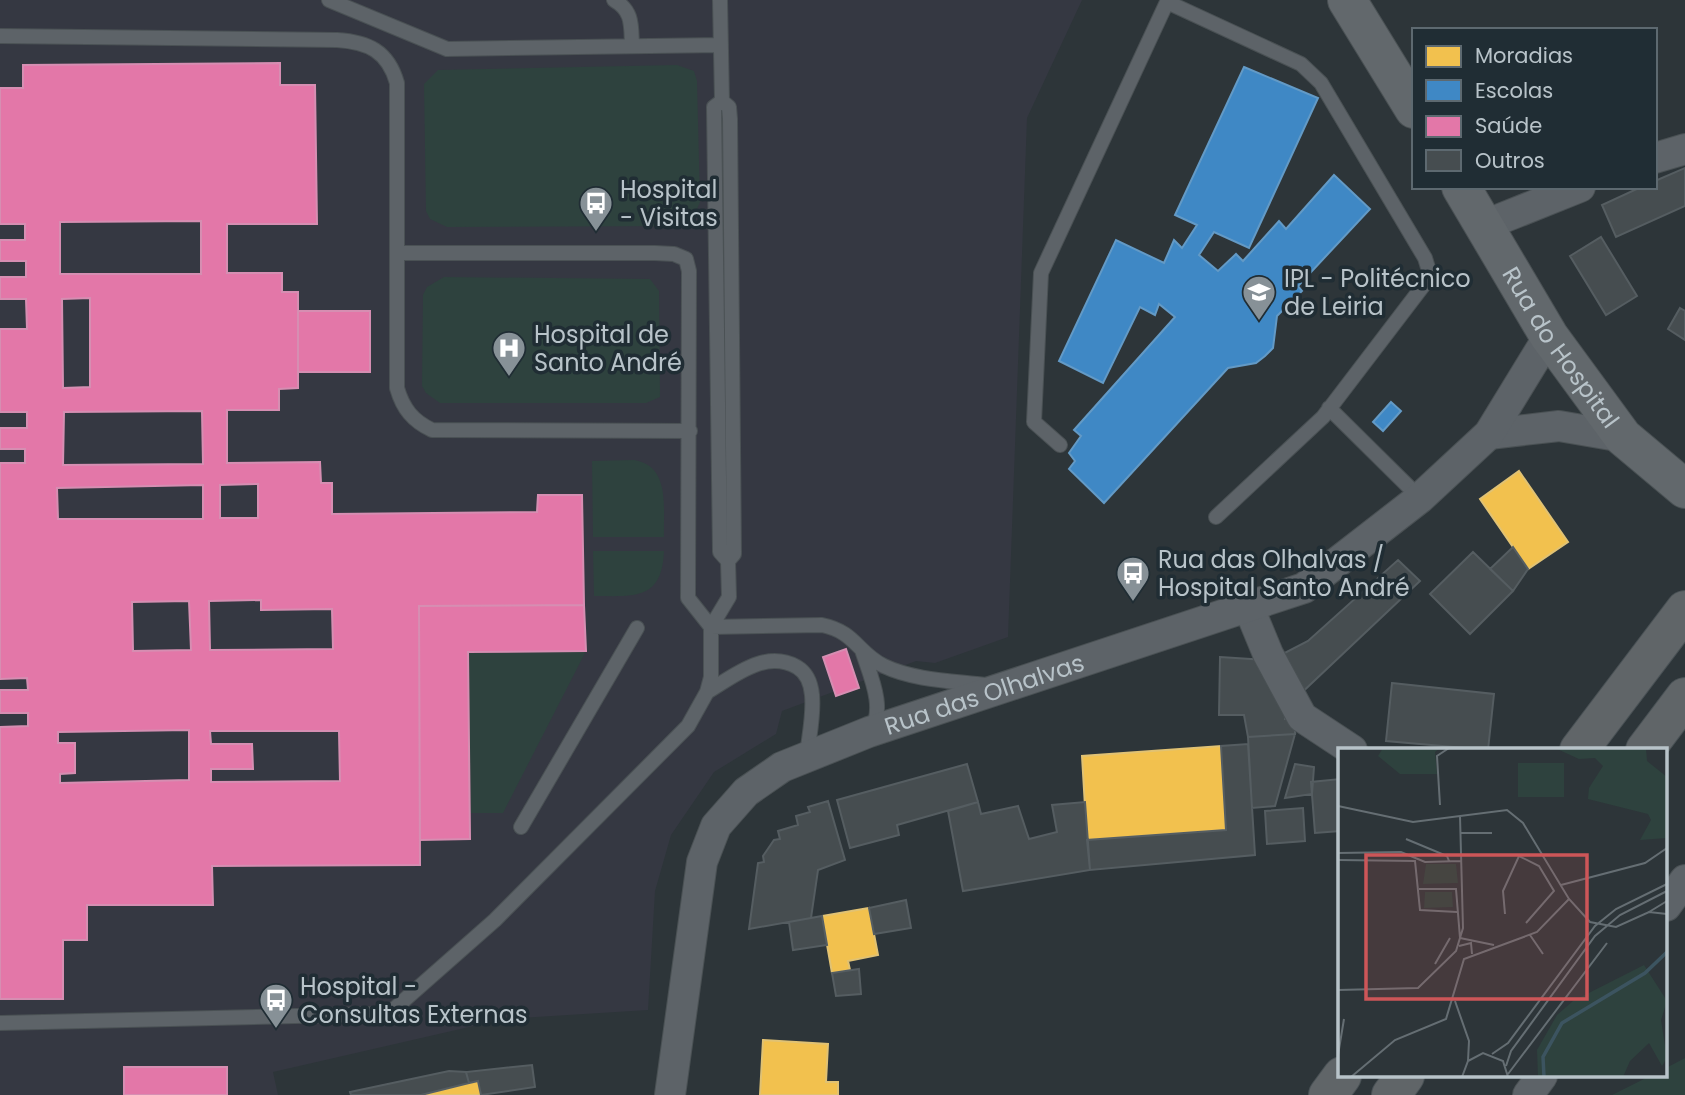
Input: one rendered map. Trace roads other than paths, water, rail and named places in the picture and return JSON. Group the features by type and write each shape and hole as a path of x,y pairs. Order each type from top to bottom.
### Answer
{"highway":[{"path":"1581,748 1685,610"},
{"path":"1647,748 1685,697"},
{"path":"1328,1095 1341,1078"},
{"path":"1391,1095 1404,1078"}],"main road":[{"path":"1347,0 1412,107"},
{"name":"Rua do Hospital","path":"1462,189 1549,336 1623,437 1685,489"}],"street":[{"path":"1657,157 1685,149"},
{"path":"1485,225 1575,189"},
{"name":"Rua das Olhalvas","path":"672,1093 696,888 708,843 716,826 746,792 782,767 807,755 1000,687 1304,588 1325,575 1420,498 1489,434 1549,336"},
{"path":"1489,434 1559,426 1623,437"},
{"path":"1249,608 1279,676 1302,717 1349,748"},
{"path":"1668,903 1685,880"},
{"path":"1528,1095 1541,1078"}],"lane":[{"path":"329,0 447,48 720,45"},
{"path":"614,0 625,7 631,17 632,45"},
{"path":"0,1023 366,1014 393,1010 495,920 676,741 707,692 711,677 711,627 729,597 728,561 720,552 719,539 714,107 722,101 719,0"},
{"path":"1060,445 1034,422 1041,273 1167,2 1301,64 1321,83 1425,258 1429,271 1426,282 1329,408 1216,517"},
{"path":"0,36 337,40 371,45 388,61 397,83 397,388 401,402 419,424 432,430 690,431"},
{"path":"399,253 656,253 674,254 686,259 689,271 690,431 688,598 711,627"},
{"path":"1329,408 1420,498"},
{"path":"711,627 822,625 838,629 883,666 932,679 1000,687"},
{"path":"521,827 637,628"},
{"path":"861,649 875,690 876,716 869,733"},
{"path":"707,692 758,663 773,660 801,669 808,678 812,694 807,755"}],"place":[{"name":"Hospital - Visitas","path":"596,233"},
{"name":"IPL - Politécnico de Leiria","path":"1259,322"},
{"name":"Hospital de Santo André","path":"509,378"},
{"name":"Rua das Olhalvas / Hospital Santo André","path":"1133,603"},
{"name":"Hospital - Consultas Externas","path":"276,1030"}]}
